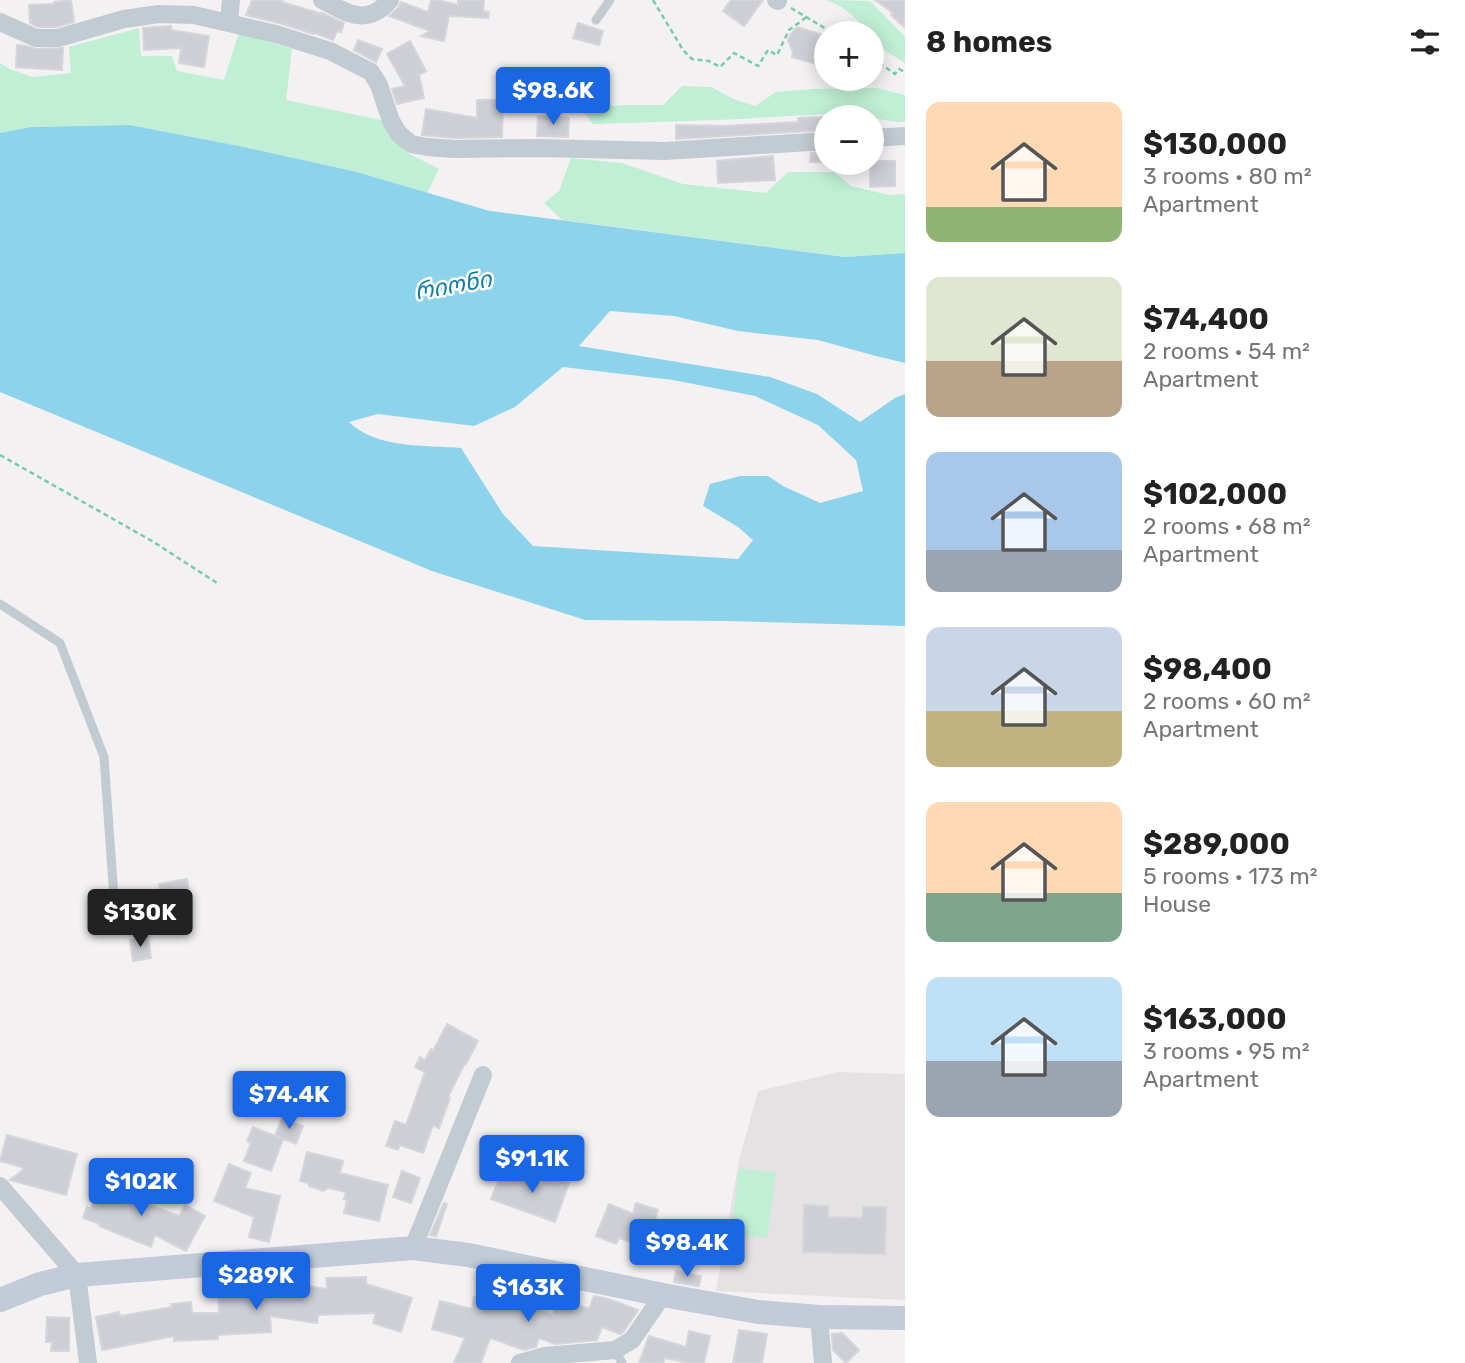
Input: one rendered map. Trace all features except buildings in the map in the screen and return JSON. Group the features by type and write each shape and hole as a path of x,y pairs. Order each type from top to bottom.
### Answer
{"main road":[{"path":"0,1300 40,1284 77,1275 413,1248 468,1255 758,1312 819,1317 905,1318"}],"street":[{"path":"229,22 231,0"},
{"path":"322,0 351,15 374,14 390,0"},
{"path":"0,22 36,38 58,38 124,19 159,14 194,15 276,34 330,51 371,72 379,85 391,121 400,134 411,144 427,147 665,151 814,142"},
{"path":"884,137 905,136"},
{"path":"413,1248 483,1075"},
{"path":"0,1186 77,1275 88,1363"},
{"path":"520,1363 545,1356 618,1357 663,1294"},
{"path":"819,1317 823,1363"}],"lane":[{"path":"596,20 610,0"},
{"path":"0,604 60,643 104,757 115,912"}],"path":[{"path":"653,0 683,50 692,59 709,61 720,67 734,53 758,65 768,50 777,55 789,30 807,16"},
{"path":"781,2 815,21"},
{"path":"884,66 895,74 899,69 905,72"},
{"path":"0,455 152,541 217,583"}],"shaded area":[{"path":"839,1072 905,1074 905,1300 716,1291 739,1160 758,1091"}],"green space":[{"path":"825,0 870,1 905,37 905,63 884,50 884,21 859,21"},
{"path":"139,28 141,56 172,56 177,71 224,80 239,32 292,49 286,100 381,120 404,151 439,169 427,193 353,171 130,125 31,127 0,133 0,63 32,77 71,73 69,47"},
{"path":"682,86 711,87 755,106 776,92 813,89 884,90 905,95 905,122 884,120 884,105 814,105 814,115 593,124 581,108 663,105"},
{"path":"571,158 622,163 683,184 766,193 788,172 838,175 851,186 889,195 905,194 905,253 846,257 562,220 544,203 559,191"},
{"path":"739,1168 776,1173 767,1238 731,1234"}],"water":[{"name":"რიონი","path":"130,125 353,171 490,211 845,257 905,253 905,363 818,340 738,331 674,316 610,311 579,346 770,377 817,394 860,422 905,394 905,626 585,620 432,571 0,392 0,133 31,127","holes":["563,367 673,380 755,396 818,425 856,460 863,491 820,503 768,476 740,476 710,484 703,506 738,527 753,540 738,559 533,546 503,514 461,448 417,446 387,441 360,431 349,422 378,414 474,426 515,407"]}]}
